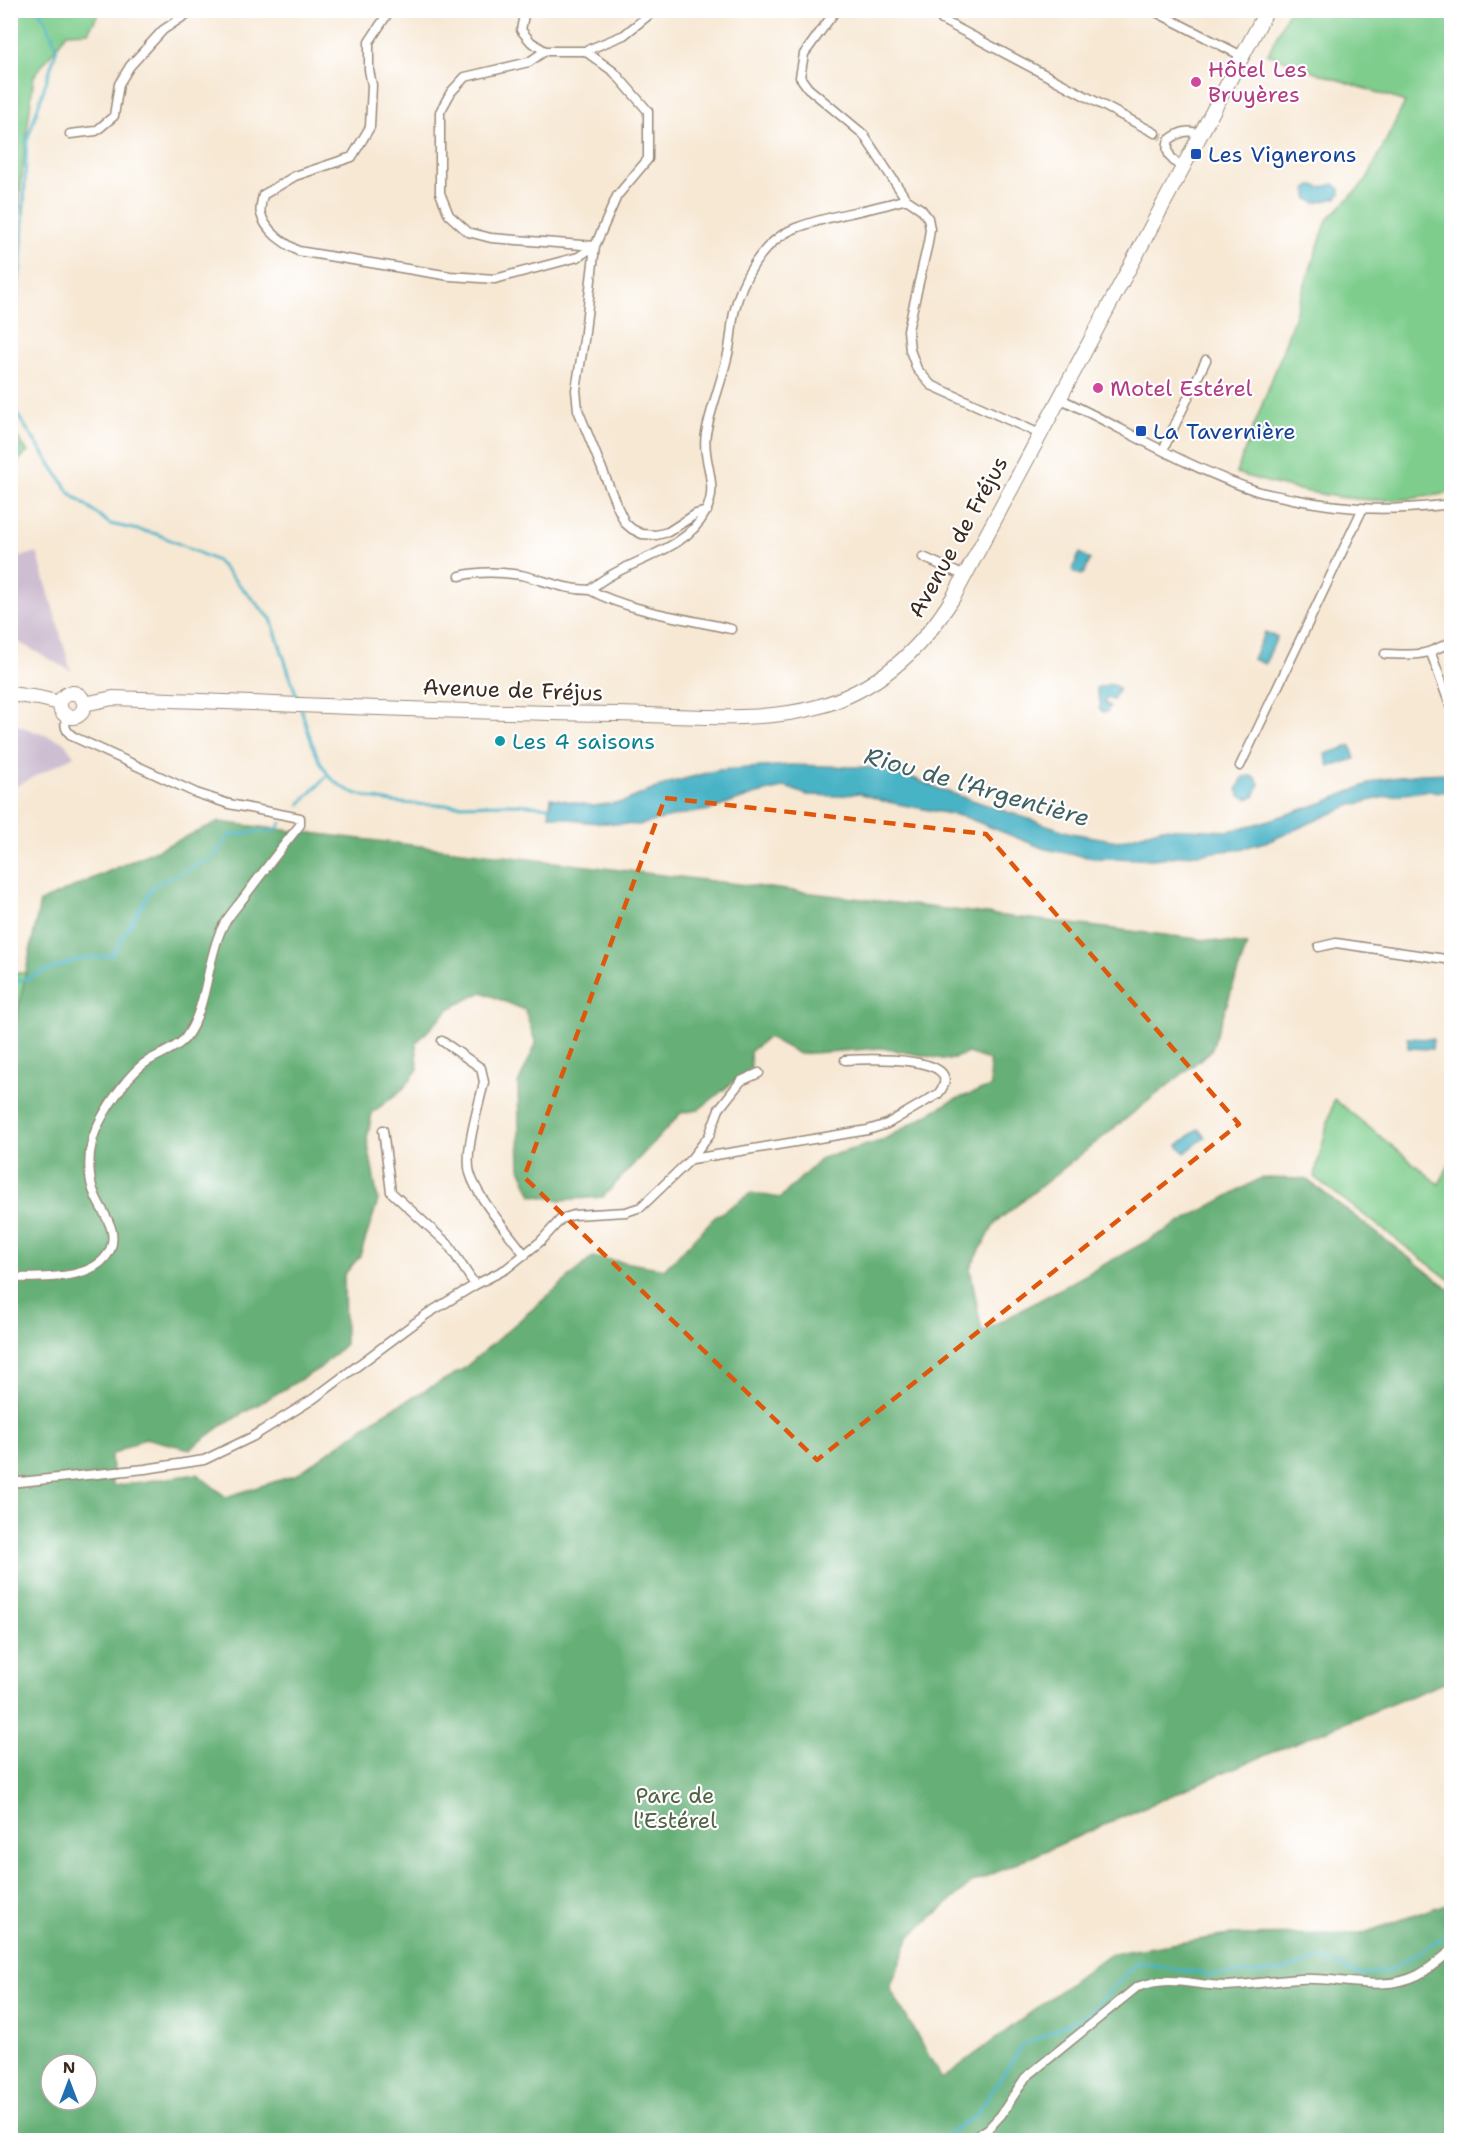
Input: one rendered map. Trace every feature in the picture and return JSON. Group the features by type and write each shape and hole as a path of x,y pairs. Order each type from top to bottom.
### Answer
{"main road":[{"name":"Avenue de Fréjus","path":"64,710 72,717 81,713 84,704 113,698 583,714 767,715 816,707 847,697 865,687 885,675 911,654 942,616 1266,10"},
{"path":"10,694 39,698 64,710"}],"street":[{"path":"70,134 96,131 114,116 119,84 130,66 163,30 193,10"},
{"path":"390,10 369,42 369,70 372,85 370,127 352,158 295,176 263,195 260,212 269,228 282,242 298,251 450,276 495,279 578,257 596,246"},
{"path":"528,10 524,15 521,30 531,42 545,51 585,51 624,34 655,10"},
{"path":"836,10 804,54 800,77 808,88 864,134 906,200 921,209 928,218 930,229 908,330 910,350 917,369 931,385 1040,434"},
{"path":"946,10 942,20 1155,133"},
{"path":"1152,10 1242,56"},
{"path":"545,51 529,62 465,77 451,92 440,112 440,193 449,215 468,231 491,238 596,246"},
{"path":"585,51 614,72 648,111 648,159 617,196 596,246 576,390 578,410 625,523 642,534 656,535 668,532 696,514 707,511"},
{"path":"1183,168 1170,158 1167,139 1184,131 1200,134"},
{"path":"590,591 600,580 658,552 691,532 707,511 712,492 712,478 705,452 706,433 728,357 734,312 742,286 769,245 793,228 906,200"},
{"path":"1163,450 1206,360"},
{"path":"1059,398 1163,450 1259,492 1325,506 1362,510 1390,510 1452,504"},
{"path":"1240,766 1362,510"},
{"path":"922,557 965,576"},
{"path":"460,576 477,572 520,575 574,590 590,591 626,605 731,629"},
{"path":"1385,654 1431,653 1452,640"},
{"path":"1431,653 1452,711"},
{"path":"10,1278 77,1274 89,1270 110,1250 113,1236 109,1219 94,1194 89,1170 92,1141 99,1125 129,1078 146,1062 185,1039 200,1006 213,950 222,927 300,825 300,818 229,804 196,793 74,737 65,728 64,710"},
{"path":"1319,947 1336,943 1452,960"},
{"path":"442,1041 481,1068 484,1075 469,1156 470,1173 477,1190 525,1254"},
{"path":"691,1159 868,1130 887,1124 938,1094 944,1087 945,1077 937,1068 900,1061 845,1060"},
{"path":"10,1483 181,1464 204,1460 228,1450 313,1399 427,1314 506,1269 541,1241 561,1219 574,1215 626,1212 641,1207 691,1159 709,1136 718,1109 741,1081 759,1073"},
{"path":"383,1130 391,1192 448,1244 475,1285"},
{"path":"972,2140 989,2128 1001,2115 1025,2078 1137,1986 1171,1979 1226,1986 1301,1978 1398,1982 1418,1975 1452,1950"}],"highlighted area":[{"path":"665,798 986,834 1239,1124 817,1460 524,1177"}],"shaded area":[{"path":"37,552 71,671 11,638 11,560"},
{"path":"11,723 64,742 74,756 11,789"}],"green space":[{"path":"11,10 100,11 88,32 67,33 34,76 21,181 11,305"},
{"path":"1289,10 1451,11 1451,493 1396,500 1356,499 1295,489 1236,473 1280,358 1327,220 1366,181 1405,102 1268,54"},
{"path":"10,427 28,452 11,467 10,467"},
{"name":"Parc de l'Estérel","path":"219,822 1247,945 1211,1051 996,1222 970,1268 982,1332 1261,1178 1306,1179 1451,1290 1451,1686 1443,1683 1229,1770 972,1883 910,1936 890,1988 942,2079 1109,1954 1229,1935 1361,1934 1451,1902 1451,2140 11,2140 10,1030 15,1027 40,902","holes":["482,992 525,1010 536,1044 518,1084 520,1168 532,1195 561,1200 603,1197 681,1113 698,1110 751,1068 750,1052 768,1037 799,1054 881,1048 949,1060 968,1053 989,1060 991,1087 953,1100 881,1141 822,1158 780,1198 751,1193 715,1217 665,1269 593,1257 462,1370 381,1415 296,1475 226,1497 197,1474 113,1486 111,1455 145,1438 190,1449 223,1425 320,1368 345,1344 344,1275 360,1256 378,1201 367,1139 372,1113 404,1088 418,1069 416,1043 449,1009"]},
{"path":"11,973 26,973 15,1027 11,1030"},
{"path":"1334,1099 1439,1184 1451,1161 1451,1281 1314,1177"}],"water":[{"path":"1334,184 1340,189 1340,194 1336,198 1316,203 1308,199 1306,190 1309,187 1315,185 1320,188"},
{"path":"1080,553 1090,560 1081,575 1072,569"},
{"path":"1265,632 1277,637 1265,664 1253,659"},
{"path":"1111,684 1119,688 1113,700 1108,698 1105,700 1105,703 1110,706 1107,712 1103,712 1099,708 1101,705 1096,688"},
{"path":"1351,746 1355,759 1329,767 1325,754"},
{"path":"791,765 889,768 942,790 1071,833 1118,841 1162,828 1228,831 1322,803 1378,780 1420,774 1451,773 1452,792 1424,791 1385,797 1348,806 1272,840 1240,849 1153,859 1093,858 1045,849 965,817 883,801 859,793 839,796 807,795 786,787 753,795 710,810 639,825 586,822 549,815 551,798 593,806 623,802 669,783 718,770"},
{"path":"1243,777 1256,778 1259,784 1254,797 1247,799 1240,796 1237,790"},
{"path":"1408,1038 1433,1039 1432,1049 1408,1048"},
{"path":"1198,1129 1205,1137 1185,1153 1178,1145"}],"waterway":[{"name":"Riou de l'Argentière","path":"10,362 21,260 27,141 57,48 45,18 37,10"},
{"name":"Riou de l'Argentière","path":"10,404 70,493 110,524 157,534 217,561 271,619 298,700"},
{"name":"Riou de l'Argentière","path":"301,709 322,766 341,786 361,795 411,804 513,804 549,807"},
{"path":"300,804 328,775"},
{"path":"10,984 80,959 112,955 154,885 213,858 230,835 276,830 281,823"},
{"path":"938,2140 976,2115 1022,2046 1089,2013 1137,1962 1209,1975 1278,1972 1321,1958 1358,1975 1388,1971 1452,1933"}],"tunnel":[{"path":"1155,133 1164,138"}],"place":[{"name":"Hôtel Les Bruyères","path":"1196,82"},
{"name":"Les Vignerons","path":"1196,154"},
{"name":"Motel Estérel","path":"1098,388"},
{"name":"La Tavernière","path":"1141,431"},
{"name":"Les 4 saisons","path":"500,741"}]}
